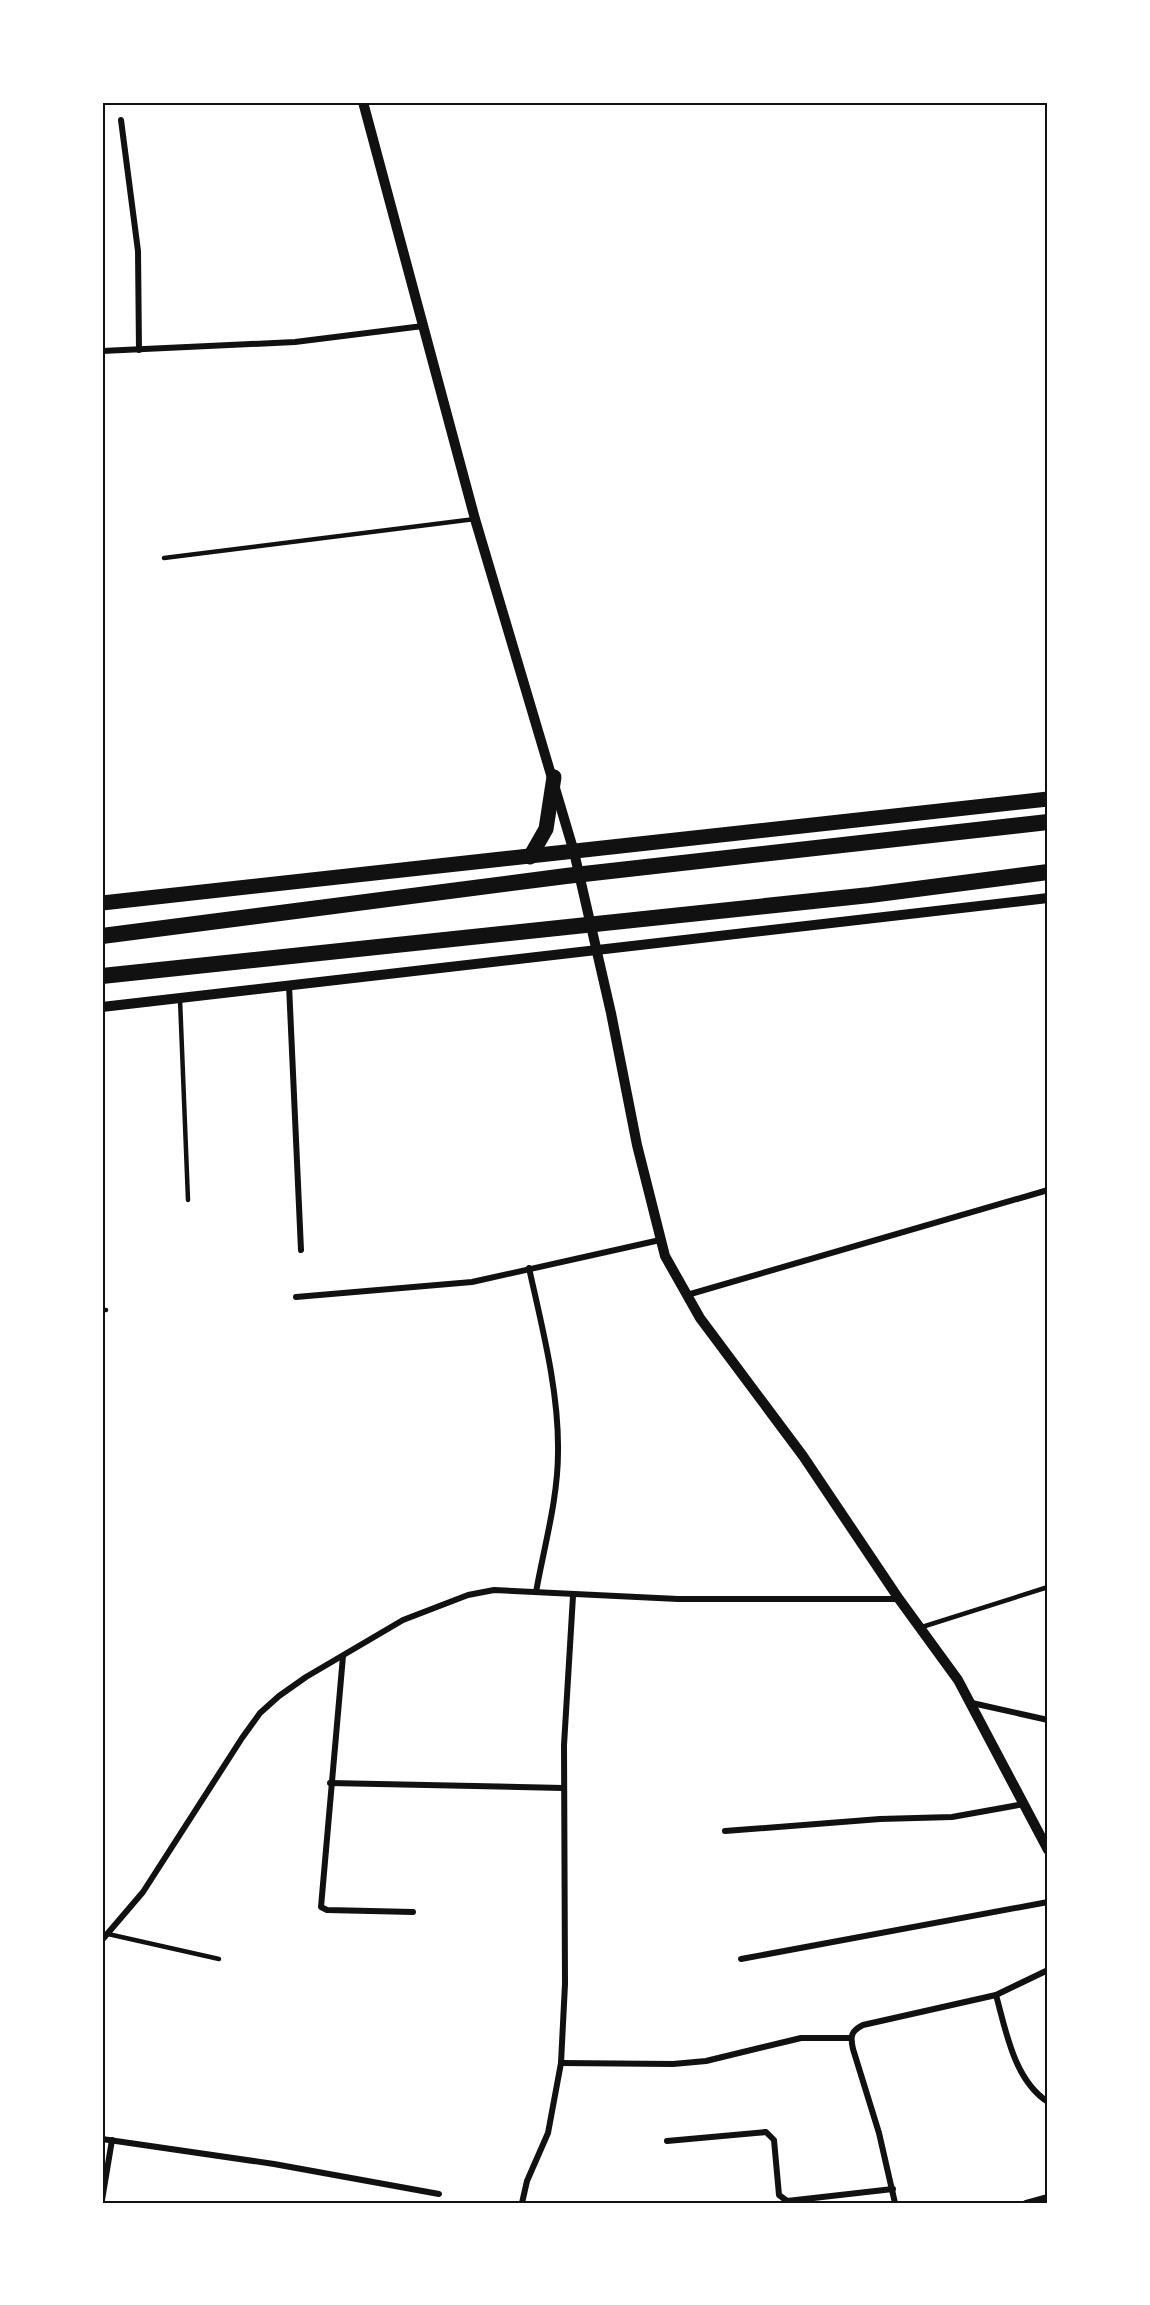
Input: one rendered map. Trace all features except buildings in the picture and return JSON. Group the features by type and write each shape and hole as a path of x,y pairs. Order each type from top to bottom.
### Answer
{"highway":[{"path":"102,936 655,866 1048,822"},
{"path":"102,976 663,915 870,895 1048,872"}],"main road":[{"path":"530,856 546,829 554,777"},
{"path":"102,903 1048,799"}],"street":[{"path":"363,102 475,519 554,777 568,853 596,949 637,1145 660,1239 672,1271 700,1318 803,1456 972,1703 1048,1850"},
{"path":"121,120 138,251 139,350"},
{"path":"102,351 295,342 423,326"},
{"path":"102,1007 1048,898"},
{"path":"289,985 301,1250"},
{"path":"686,1295 1048,1190"},
{"path":"296,1297 448,1286 660,1239"},
{"path":"529,1268 547,1353 558,1438 556,1480 536,1592"},
{"path":"102,1940 150,1882 260,1713 306,1677 403,1620 468,1595 494,1590 573,1596 899,1599"},
{"path":"522,2203 527,2181 548,2133 561,2063 565,1984 563,1788 565,1707 573,1596"},
{"path":"344,1656 330,1783 322,1908 413,1912"},
{"path":"972,1703 1048,1720"},
{"path":"330,1783 563,1788"},
{"path":"725,1831 952,1816 1024,1804"},
{"path":"741,1959 1048,1902"},
{"path":"895,2203 851,2038 854,2030 863,2025 996,1995 1048,1970"},
{"path":"996,1995 1011,2048 1027,2081 1048,2102"},
{"path":"561,2063 673,2064 706,2061 801,2038 851,2038"},
{"path":"667,2141 766,2132 774,2140 779,2195 787,2201 892,2189"},
{"path":"102,2139 274,2164 439,2194"},
{"path":"102,2200 112,2140"},
{"path":"1026,2203 1048,2197"}],"lane":[{"path":"164,558 475,519"},
{"path":"180,998 188,1200"},
{"path":"920,1628 1048,1587"},
{"path":"108,1934 219,1959"}]}
